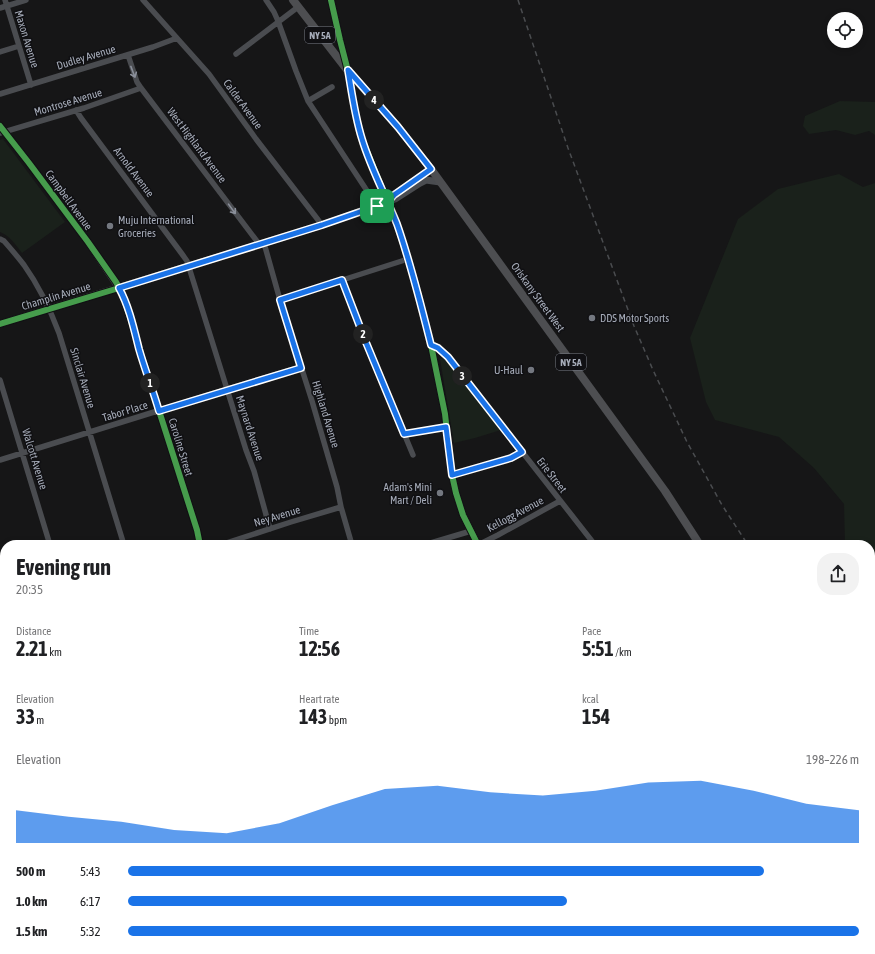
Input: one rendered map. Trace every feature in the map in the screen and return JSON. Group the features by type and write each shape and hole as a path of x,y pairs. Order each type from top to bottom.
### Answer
{"main road":[{"name":"NY 5A","path":"295,3 348,70"},
{"name":"Oriskany Street West","path":"348,70 398,127 431,169 664,490 697,540"}],"street":[{"path":"0,8 6,3 26,0"},
{"name":"Calder Avenue","path":"143,0 209,74 256,139 322,225"},
{"path":"266,0 278,21 308,101 377,206"},
{"path":"331,0 348,70 357,121 362,139 397,225 416,285 439,384 452,475 459,506 476,540"},
{"name":"Maxon Avenue","path":"6,3 18,46 31,84"},
{"path":"236,54 278,21 295,3"},
{"name":"Dudley Avenue","path":"0,94 153,47 177,38"},
{"path":"0,52 18,46"},
{"name":"West Highland Avenue","path":"128,54 137,82 141,88 261,244"},
{"path":"308,101 332,87"},
{"name":"Montrose Avenue","path":"2,130 76,110 141,88"},
{"name":"Arnold Avenue","path":"76,110 182,254 189,266"},
{"name":"Campbell Avenue","path":"2,130 29,163 110,273 119,288"},
{"name":"Champlin Avenue","path":"388,202 394,195 431,169"},
{"name":"Champlin Avenue","path":"0,324 322,225 396,199 426,180 440,182"},
{"name":"Sinclair Avenue","path":"0,239 4,241 24,265 49,309 59,333 122,540"},
{"name":"Highland Avenue","path":"261,244 312,401 351,540"},
{"path":"280,300 408,259"},
{"name":"Maynard Avenue","path":"189,266 246,450 254,471 270,529"},
{"path":"342,280 365,340 413,454"},
{"name":"Caroline Street","path":"119,288 130,317 199,540"},
{"name":"Erie Street","path":"431,345 438,348 448,357 591,540"},
{"name":"Tabor Place","path":"0,460 228,389 301,368"},
{"name":"Walcott Avenue","path":"0,380 48,540"},
{"path":"404,434 446,427"},
{"path":"452,475 511,458 522,452"},
{"name":"Kellogg Avenue","path":"488,540 560,501"},
{"name":"Ney Avenue","path":"236,540 341,507"},
{"name":"Kellogg Avenue","path":"441,540 471,531"}],"shaded area":[{"path":"840,101 875,102 875,135 869,131 855,135 836,130 809,134 803,126 805,116"},
{"path":"3,139 65,222 22,253 10,238 0,232 0,140"},
{"path":"839,174 863,187 875,183 875,540 845,540 844,504 814,468 779,437 715,420 706,402 690,338 738,219 778,189"},
{"path":"444,358 501,430 454,443 440,359"}],"railway":[{"path":"518,0 568,148 634,326 687,442 722,505 745,540"}],"cycle path":[{"path":"331,0 362,139 397,225 416,285 431,345 445,414 452,475 456,493 463,515 476,540"},
{"path":"0,126 88,242 122,293 199,540"},
{"path":"0,324 119,288"}],"place":[{"name":"Muju International Groceries","path":"110,226"},
{"name":"DDS Motor Sports","path":"592,318"},
{"name":"U-Haul","path":"531,370"},
{"name":"Adam's Mini Mart / Deli","path":"440,493"}],"route":[{"path":"377,206 322,225 119,288 130,317 159,411 301,368 280,300 342,280 404,434 446,427 452,475 511,458 522,452 448,357 438,348 431,345 416,285 397,225 388,202 367,154 362,139 357,121 348,70 398,127 431,169 394,195 388,202 377,206"}]}
